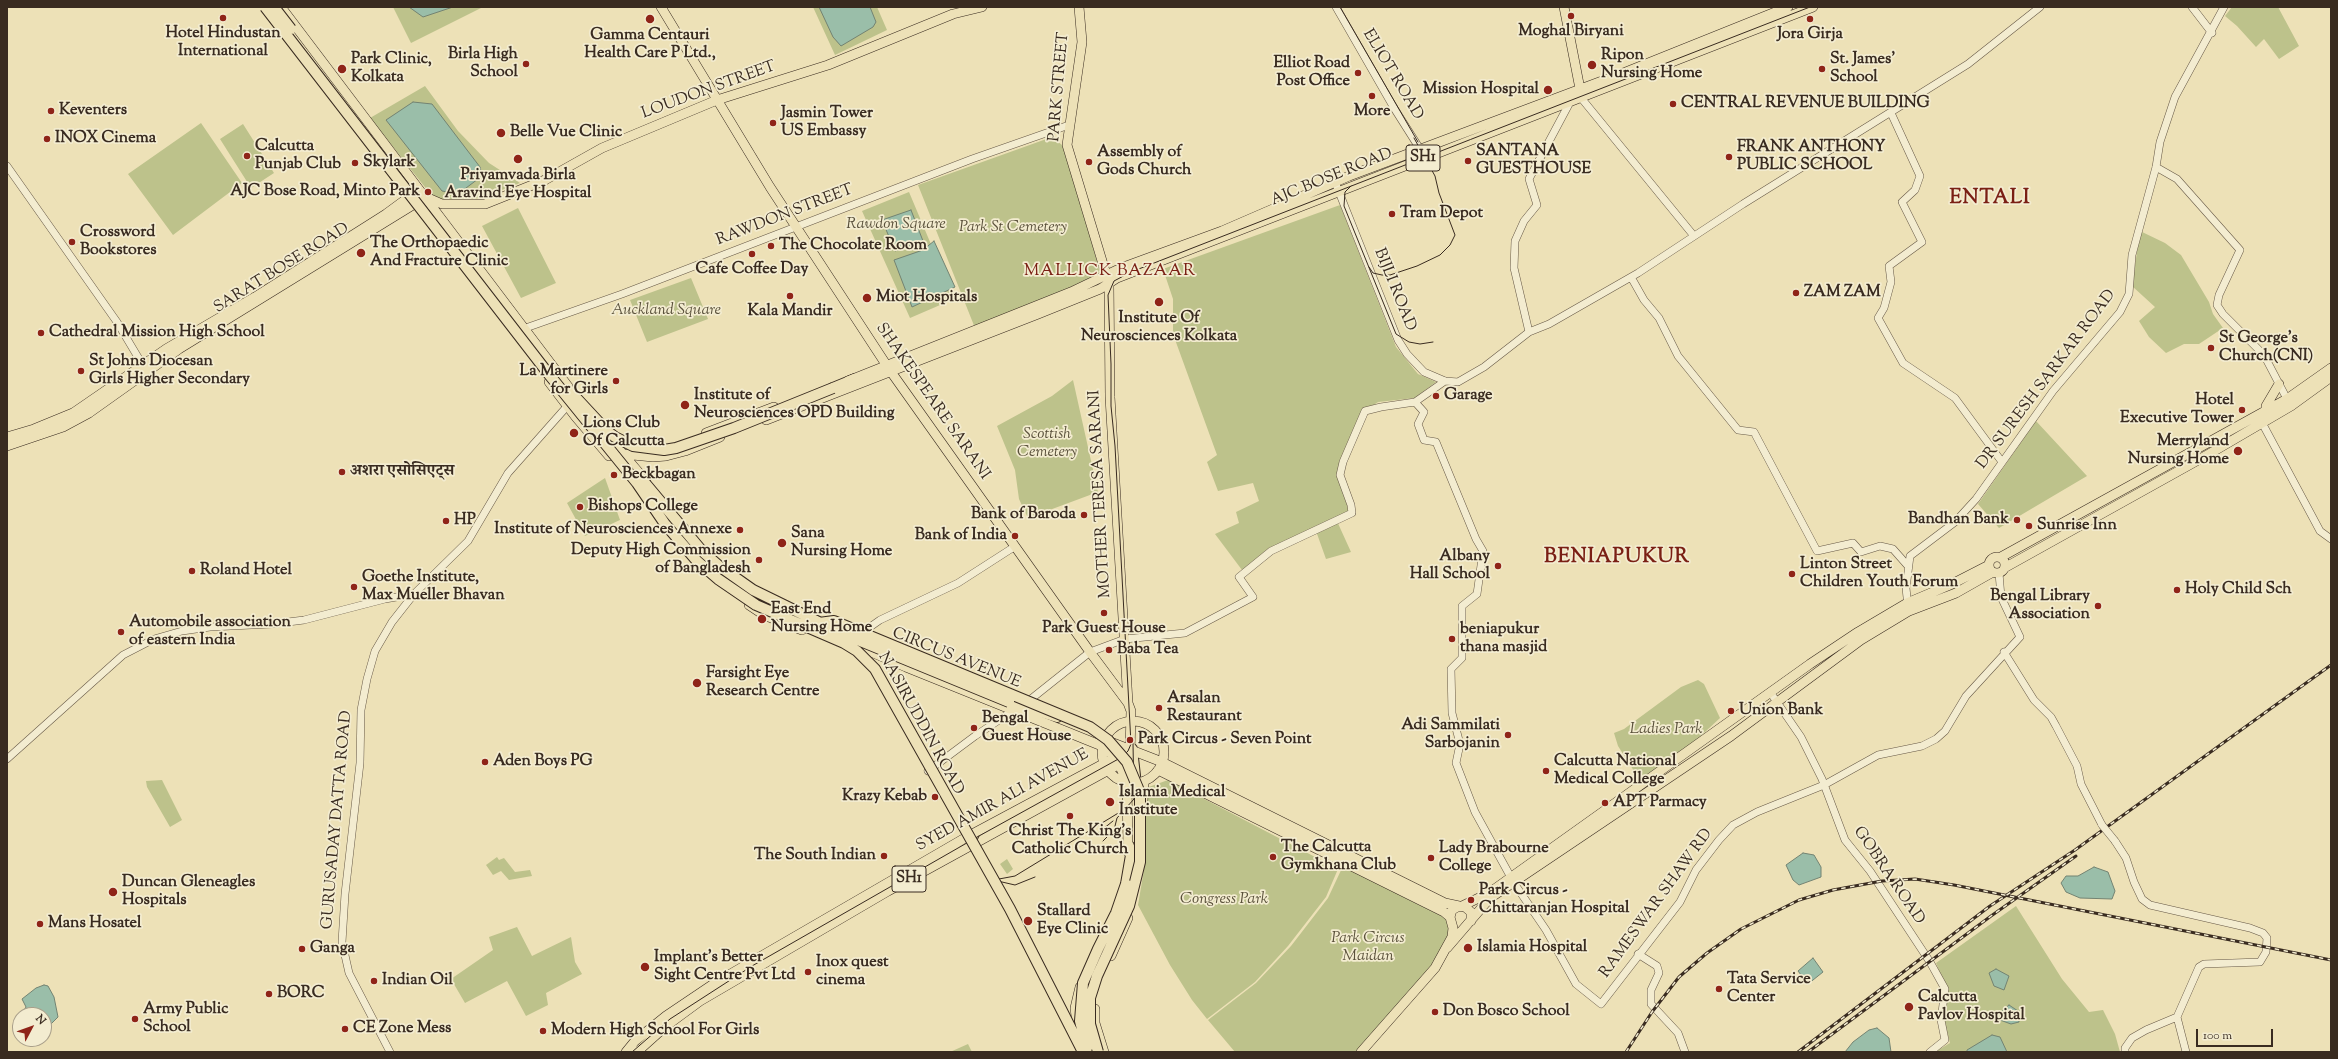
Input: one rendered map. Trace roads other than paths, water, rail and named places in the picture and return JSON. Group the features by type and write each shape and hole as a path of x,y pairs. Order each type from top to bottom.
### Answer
{"highway":[{"path":"265,7 546,372 637,483 665,524 697,561 718,579 756,605 844,643 857,651 875,669 1007,903 1084,1052"},
{"path":"274,7 567,388 680,527 702,551 719,566 753,590 821,627 1012,706 1057,717"},
{"path":"567,388 607,432 632,446 658,450 676,448 694,442 854,379"},
{"path":"821,627 834,621 1090,726 1108,740 1127,762 1140,793 1140,862 1129,906 1097,976 1090,998 1090,1024 1098,1052"},
{"path":"1093,1052 1088,1037 1086,1006 1090,980 1123,910 1131,887 1137,846 1135,782 1130,748"},
{"path":"1088,1052 1080,1021 1083,984 1120,903 1126,884 1130,851"}],"main road":[{"name":"CIRCUS AVENUE","path":"260,7 568,406 628,477 672,539 714,582 764,615 847,647 860,647 1103,743 1130,748 1160,766"},
{"name":"CIRCUS AVENUE","path":"281,7 420,189 523,328 577,397 687,532 722,565 747,583 781,602 859,636 1026,703 1057,717 1103,743"},
{"name":"SHAKESPEARE SARANI","path":"661,7 796,227 889,369 1128,706"},
{"name":"LOUDON STREET","path":"426,197 442,204 485,204 545,180 602,148 717,100 828,65 953,14 982,7"},
{"name":"PARK STREET","path":"1079,7 1082,42 1067,145 1108,280"},
{"path":"1564,7 1581,94"},
{"path":"615,462 624,453 653,457 685,451 889,369 1038,314 1108,280 1121,268 1215,233 1335,182 1420,149 1581,94 1788,7"},
{"name":"AJC BOSE ROAD","path":"1108,280 1117,278 1339,192 1425,157 1569,104 1581,94 1813,7"},
{"path":"410,202 420,189"},
{"path":"7,446 63,427 89,413 166,349 255,297 410,202 426,197"},
{"name":"MOTHER TERESA SARANI","path":"1108,280 1110,397 1128,706"},
{"path":"7,437 45,425 73,413 145,368"},
{"path":"1361,1052 1435,968 1447,948 1490,898 1770,692 1834,648 1908,607 1952,584 1997,569 2209,454 2331,368"},
{"path":"608,454 616,445 671,445 830,385 889,369"},
{"path":"1997,569 1993,558 2001,557 2262,416 2291,406 2331,377"},
{"path":"2262,416 2279,384"},
{"path":"637,483 681,538 707,564 754,597 821,627 860,647"},
{"path":"1997,569 2005,561 2001,557"},
{"path":"1447,948 1453,932 1450,919 1452,910 1513,880 1731,736 1908,607"},
{"name":"NASIRUDDIN ROAD","path":"859,636 860,647 893,709 1057,1002 1065,1012 1076,1016"},
{"path":"1117,761 1128,757 1130,748 1128,706"},
{"path":"1129,721 1147,724 1160,736 1164,749 1160,766 1135,782 1117,779 1106,766 1103,743 1115,726 1129,721"},
{"path":"1103,743 1135,782 1142,864 1130,914 1095,992 1094,1016 1104,1052"},
{"name":"SYED AMIR ALI AVENUE","path":"626,1052 635,1041 678,1006 751,961 1117,761"},
{"path":"1160,766 1445,903 1460,906 1471,912 1468,924"},
{"path":"1160,766 1444,912 1459,927 1468,924"},
{"path":"1084,1052 1076,1016 1077,996 1084,973 1118,901 1130,851 1135,782"},
{"name":"SYED AMIR ALI AVENUE","path":"637,1052 666,1026 700,1001 951,851"},
{"path":"1076,1016 1094,1016"}],"street":[{"name":"ELIOT ROAD","path":"1336,7 1425,157"},
{"path":"1026,703 1090,652 1125,639 1185,633 1253,597 1239,577 1271,551 1352,513 1352,505 1340,475 1343,462 1365,412 1381,407 1415,402 1445,381 1458,382 1484,367 1529,332 1549,324 1631,277 1968,64 2040,7"},
{"path":"2192,7 2212,33"},
{"name":"DR SURESH SARKAR ROAD","path":"1908,607 1906,588 1910,556 1955,522 1976,499 2053,391 2120,312 2129,294 2132,255 2156,167 2160,142 2175,97 2212,33 2224,7"},
{"path":"1581,94 1694,236"},
{"path":"1529,332 1514,268 1515,240 1524,221 1537,204 1529,179 1569,104"},
{"path":"1891,113 1920,176 1914,190 1902,202 1922,242 1889,266 1891,282 1884,308 1878,318 1903,363 1955,398 2002,462"},
{"name":"RAWDON STREET","path":"512,333 610,298 972,159 1069,125"},
{"path":"7,166 117,322 145,368"},
{"path":"2156,167 2177,179 2240,250 2219,295 2217,305 2223,314 2264,355 2287,399"},
{"name":"BIJLI ROAD","path":"1335,182 1398,340 1407,354 1424,372 1445,381"},
{"path":"1631,277 1644,300 1659,318 1678,356 1738,430 1754,432 1818,552 1854,543 1861,552 1880,546 1893,549 1908,566"},
{"name":"GURUSADAY DATTA ROAD","path":"390,1052 349,973 342,942 345,894 360,763 361,710 375,651 392,622 414,594 468,541 508,474 577,397"},
{"path":"1415,402 1424,412 1418,424 1424,440 1436,442 1476,539 1483,550 1477,594 1462,606 1462,658 1451,669 1452,713 1460,744 1456,763 1475,812 1513,880"},
{"path":"2262,416 2320,531 2331,539"},
{"path":"859,636 868,627 880,620 954,585 1014,547"},
{"name":"RAMESWAR SHAW RD","path":"1513,880 1546,930 1576,984 1601,1004 1638,954 1680,902 1696,870 1719,840 1733,825 1756,812 1824,785 1878,755 1922,746 1936,739 1945,731 1966,696 2004,652 2020,637 2002,597 1997,569"},
{"path":"7,759 123,655 154,639 182,631 210,627 272,624 304,620 385,599 414,594"},
{"path":"2004,652 2034,700 2053,721 2077,766 2081,784 2102,825 2126,858 2134,882 2142,898 2150,905 2250,928 2263,934 2267,938 2266,952 2260,962 2204,964 2199,967 2177,1017 2186,1052"},
{"name":"GOBRA ROAD","path":"1770,692 1801,737 1824,785 1845,840 1870,871 1930,962 1945,989 1941,1020 1945,1040 1930,1052"},
{"path":"928,771 1012,706"},
{"path":"1638,954 1657,966 1659,973 1651,990 1651,1004 1678,1033 1685,1052"},
{"path":"2125,1052 2125,1048 2132,1038 2146,1030 2177,1017"}],"tram line":[{"path":"1340,7 1418,142"},
{"path":"632,1052 670,1019 752,966 979,836 1122,757 1128,751 1131,744 1115,446 1111,406 1108,295 1114,281 1131,272 1810,7"},
{"path":"1369,267 1373,273 1390,275 1417,266 1440,255 1450,245 1455,235 1439,193 1435,176 1414,138"},
{"path":"1351,186 1345,192 1344,206 1396,334 1409,342 1420,344 1433,342"},
{"path":"1103,841 1114,830 1117,818 1134,799 1133,743"},
{"path":"999,879 1015,876 1120,812"},
{"path":"1098,833 1113,821"},
{"path":"979,836 973,849 989,875 986,875 992,877 989,879 1015,885 1035,877"}],"railway":[{"path":"1798,1052 1990,906 2075,850 2331,665"},
{"path":"1808,1052 1991,916 2076,856"},
{"path":"1626,1052 1652,1012 1679,977 1707,953 1741,929 1799,900 1833,890 1882,881 1915,879 1954,885 2331,960"}],"place":[{"name":"Moghal Biryani","path":"1571,16"},
{"name":"Hotel Hindustan International","path":"223,18"},
{"name":"Gamma Centauri Health Care P Ltd.,","path":"650,19"},
{"name":"Jora Girja","path":"1810,19"},
{"name":"Birla High School","path":"526,64"},
{"name":"Ripon Nursing Home","path":"1592,65"},
{"name":"Park Clinic, Kolkata","path":"342,69"},
{"name":"St. James' School","path":"1822,69"},
{"name":"Elliot Road Post Office","path":"1358,73"},
{"name":"Mission Hospital","path":"1548,90"},
{"name":"More","path":"1372,96"},
{"name":"CENTRAL REVENUE BUILDING","path":"1673,104"},
{"name":"Keventers","path":"51,111"},
{"name":"Jasmin Tower US Embassy","path":"773,123"},
{"name":"Belle Vue Clinic","path":"501,133"},
{"name":"INOX Cinema","path":"47,139"},
{"name":"Calcutta Punjab Club","path":"247,156"},
{"name":"FRANK ANTHONY PUBLIC SCHOOL","path":"1729,157"},
{"name":"Priyamvada Birla Aravind Eye Hospital","path":"518,159"},
{"name":"SANTANA GUESTHOUSE","path":"1468,161"},
{"name":"Assembly of Gods Church","path":"1089,162"},
{"name":"Skylark","path":"355,163"},
{"name":"AJC Bose Road, Minto Park","path":"428,192"},
{"name":"Tram Depot","path":"1392,214"},
{"name":"Crossword Bookstores","path":"72,242"},
{"name":"The Chocolate Room","path":"771,246"},
{"name":"The Orthopaedic And Fracture Clinic","path":"361,253"},
{"name":"Cafe Coffee Day","path":"752,254"},
{"name":"ZAM ZAM","path":"1796,293"},
{"name":"Kala Mandir","path":"790,296"},
{"name":"Miot Hospitals","path":"867,298"},
{"name":"Institute Of Neurosciences Kolkata","path":"1159,302"},
{"name":"Cathedral Mission High School","path":"41,333"},
{"name":"St George's Church(CNI)","path":"2211,348"},
{"name":"St Johns Diocesan Girls Higher Secondary","path":"81,371"},
{"name":"La Martinere for Girls","path":"616,381"},
{"name":"Garage","path":"1436,396"},
{"name":"Institute of Neurosciences OPD Building","path":"685,405"},
{"name":"Hotel Executive Tower","path":"2242,410"},
{"name":"Lions Club Of Calcutta","path":"574,433"},
{"name":"Merryland Nursing Home","path":"2238,451"},
{"name":"अशरा एसोसिएट्स","path":"342,472"},
{"name":"Beckbagan","path":"614,475"},
{"name":"Bishops College","path":"580,507"},
{"name":"Bank of Baroda","path":"1084,515"},
{"name":"Bandhan Bank","path":"2017,520"},
{"name":"HP","path":"446,521"},
{"name":"Sunrise Inn","path":"2029,526"},
{"name":"Institute of Neurosciences Annexe","path":"740,530"},
{"name":"Bank of India","path":"1015,536"},
{"name":"Sana Nursing Home","path":"782,543"},
{"name":"Deputy High Commission of Bangladesh","path":"759,560"},
{"name":"Albany Hall School","path":"1498,566"},
{"name":"Roland Hotel","path":"192,571"},
{"name":"Linton Street Children Youth Forum","path":"1792,574"},
{"name":"Goethe Institute, Max Mueller Bhavan","path":"354,587"},
{"name":"Holy Child Sch","path":"2177,590"},
{"name":"Bengal Library Association","path":"2098,606"},
{"name":"Park Guest House","path":"1104,613"},
{"name":"East End Nursing Home","path":"762,619"},
{"name":"Automobile association of eastern India","path":"121,632"},
{"name":"beniapukur thana masjid","path":"1452,639"},
{"name":"Baba Tea","path":"1109,650"},
{"name":"Farsight Eye Research Centre","path":"697,683"},
{"name":"Arsalan Restaurant","path":"1159,708"},
{"name":"Union Bank","path":"1731,711"},
{"name":"Bengal Guest House","path":"974,728"},
{"name":"Adi Sammilati Sarbojanin","path":"1508,735"},
{"name":"Park Circus - Seven Point","path":"1130,740"},
{"name":"Aden Boys PG","path":"485,762"},
{"name":"Calcutta National Medical College","path":"1546,771"},
{"name":"Krazy Kebab","path":"935,797"},
{"name":"Islamia Medical Institute","path":"1110,802"},
{"name":"APT Parmacy","path":"1605,803"},
{"name":"Christ The King's Catholic Church","path":"1070,816"},
{"name":"The South Indian","path":"884,856"},
{"name":"The Calcutta Gymkhana Club","path":"1273,857"},
{"name":"Lady Brabourne College","path":"1431,858"},
{"name":"Duncan Gleneagles Hospitals","path":"113,892"},
{"name":"Park Circus - Chittaranjan Hospital","path":"1471,900"},
{"name":"Stallard Eye Clinic","path":"1028,921"},
{"name":"Mans Hosatel","path":"40,924"},
{"name":"Islamia Hospital","path":"1468,948"},
{"name":"Ganga","path":"302,949"},
{"name":"Implant's Better Sight Centre Pvt Ltd","path":"645,967"},
{"name":"Inox quest cinema","path":"808,972"},
{"name":"Indian Oil","path":"374,981"},
{"name":"Tata Service Center","path":"1719,989"},
{"name":"BORC","path":"269,994"},
{"name":"Calcutta Pavlov Hospital","path":"1909,1007"},
{"name":"Don Bosco School","path":"1435,1012"},
{"name":"Army Public School","path":"135,1019"},
{"name":"CE Zone Mess","path":"345,1029"},
{"name":"Modern High School For Girls","path":"543,1031"}],"district":[{"name":"ENTALI","path":"1990,200"},
{"name":"MALLICK BAZAAR","path":"1110,272"},
{"name":"BENIAPUKUR","path":"1617,559"}],"park label":[{"name":"Rawdon Square","path":"896,225"},
{"name":"Park St Cemetery","path":"1013,228"},
{"name":"Auckland Square","path":"666,311"},
{"name":"Scottish Cemetery","path":"1047,444"},
{"name":"Ladies Park","path":"1666,730"},
{"name":"Congress Park","path":"1224,900"},
{"name":"Park Circus Maidan","path":"1368,948"}]}
